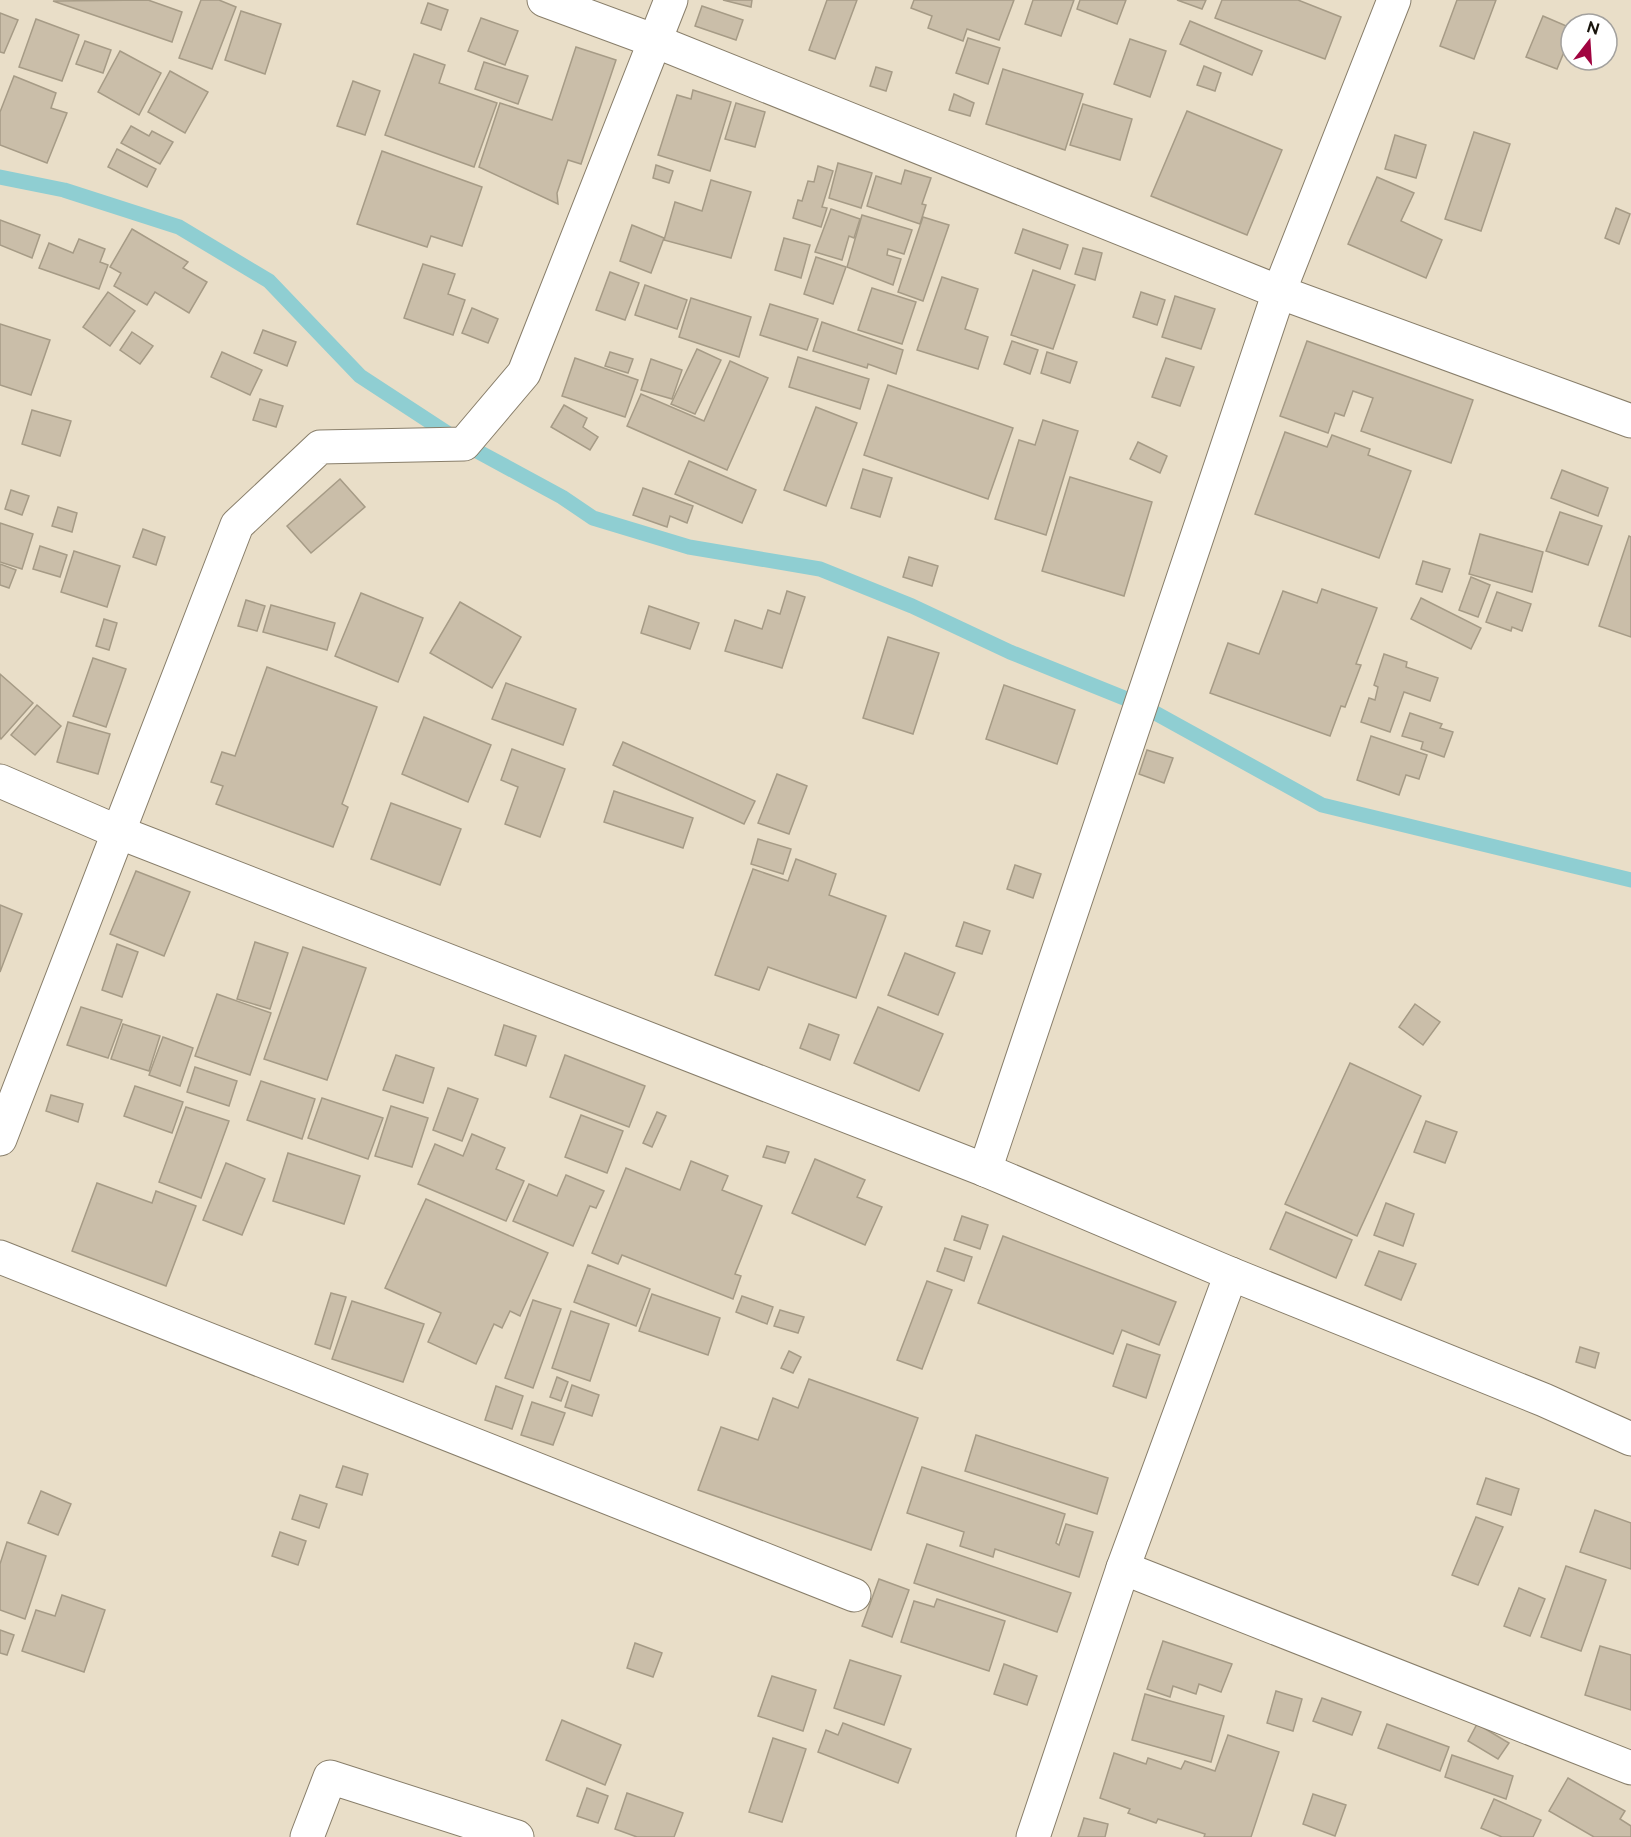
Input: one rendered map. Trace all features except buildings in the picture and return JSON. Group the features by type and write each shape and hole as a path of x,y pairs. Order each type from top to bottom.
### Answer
{"street":[{"path":"544,0 655,41 1279,292 1631,421"},
{"path":"0,1139 237,525 320,447 464,444 524,373 671,0"},
{"path":"985,1170 1279,292 1394,0"},
{"path":"0,781 118,832 985,1170 1231,1274 1544,1400 1631,1439"},
{"path":"0,1257 854,1595"},
{"path":"1033,1837 1123,1568 1231,1274"},
{"path":"1123,1568 1631,1768"},
{"path":"307,1837 330,1777 517,1837"}],"waterway":[{"path":"0,177 64,190 179,227 269,281 360,376 464,444 562,497 593,518 689,547 820,569 912,606 1010,652 1139,704 1322,805 1631,880"}]}
